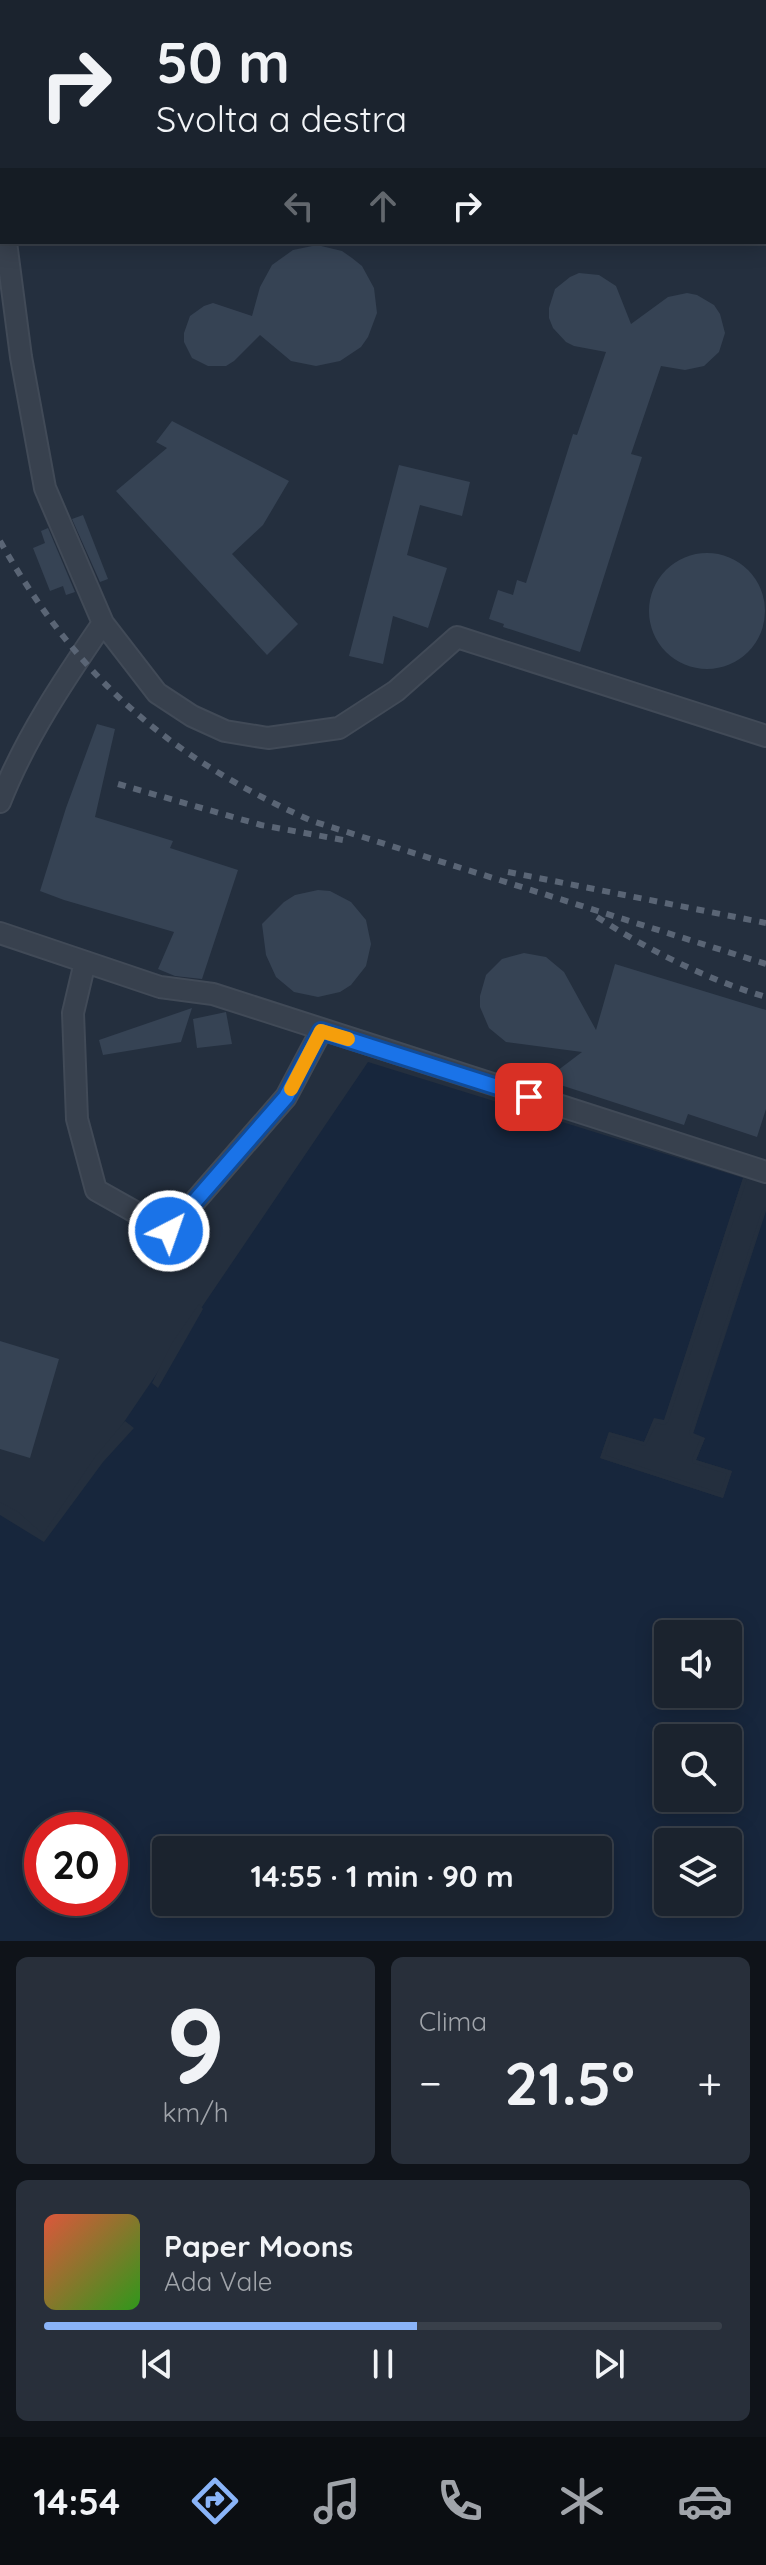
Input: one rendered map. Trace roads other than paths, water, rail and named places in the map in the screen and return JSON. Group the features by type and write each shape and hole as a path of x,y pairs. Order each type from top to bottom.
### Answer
{"lane":[{"path":"6,244 21,357 45,488 103,623 157,693 192,716 225,731 268,738 339,728 396,691 457,637 766,736"},
{"path":"0,802 14,766 61,685 103,623"},
{"path":"0,933 160,987 213,994 766,1172"},
{"path":"85,962 73,1013 76,1104 77,1119 96,1190 169,1231 286,1097 321,1031"}],"water":[{"path":"368,1062 743,1178 664,1421 654,1419 644,1442 609,1432 600,1458 723,1498 732,1471 696,1460 705,1438 693,1434 766,1211 766,1941 0,1941 0,1505 44,1540"}],"railway":[{"path":"0,541 61,634 131,709 213,770 260,796 312,821 766,964"},
{"path":"118,784 261,825 343,840"},
{"path":"508,872 766,923"},
{"path":"597,917 679,963 766,997"}]}
